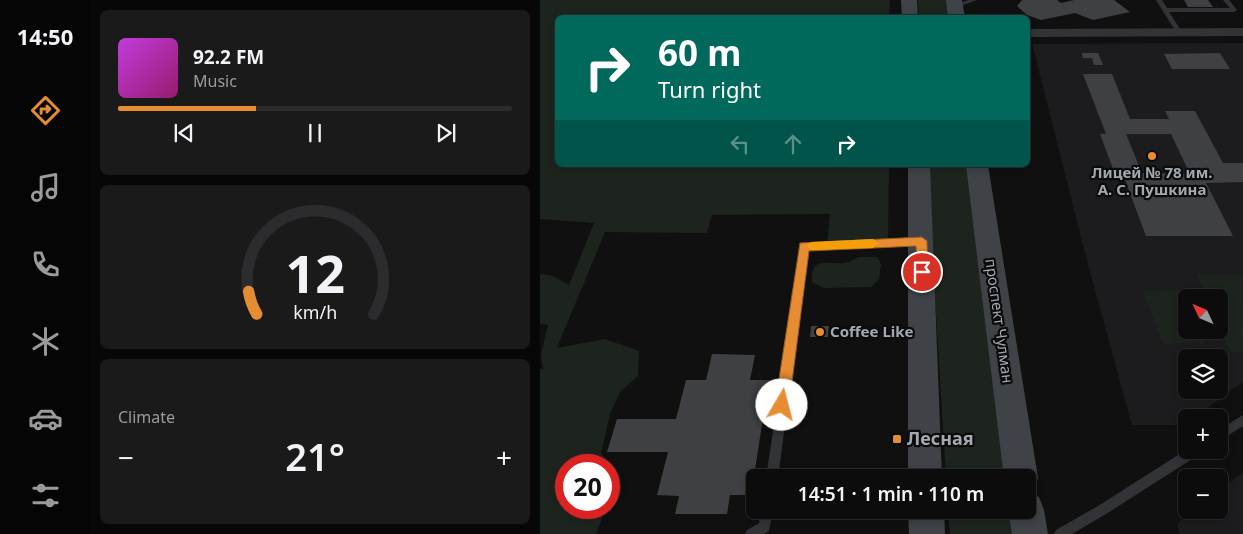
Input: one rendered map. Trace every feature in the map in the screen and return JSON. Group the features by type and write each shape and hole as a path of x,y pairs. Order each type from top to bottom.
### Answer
{"main road":[{"path":"909,0 910,15"},
{"path":"918,167 922,241 925,469"},
{"name":"проспект Чулман","path":"977,167 1021,469"},
{"path":"926,519 927,534"},
{"path":"1028,519 1030,534"}],"street":[{"path":"1030,34 1243,32"}],"lane":[{"path":"956,8 974,0"},
{"path":"1159,0 1179,32"},
{"path":"1166,10 1234,10 1226,0"},
{"path":"773,469 804,246 922,241"},
{"path":"1228,430 1243,420"},
{"path":"1060,534 1102,510 1182,459"},
{"path":"751,534 765,526 766,519"}],"shaded area":[{"path":"540,0 890,0 889,15 555,15 555,167 889,167 888,243 827,245 830,214 712,215 707,233 605,232 557,348 605,339 639,351 638,376 620,392 610,414 602,454 555,454 555,519 602,519 596,534 540,534 540,369 543,369 541,354 548,325 540,324 540,274 553,276 569,285 594,223 540,219"},
{"path":"918,0 947,0 949,15 919,15"},
{"name":"Лицей № 78 им. А. С. Пушкина","path":"1243,43 1243,382 1228,393 1228,349 1178,349 1178,399 1220,399 1206,409 1178,409 1178,425 1132,425 1089,268 1032,44"},
{"path":"927,167 967,167 1007,469 946,469"},
{"path":"859,257 877,257 881,264 879,279 871,287 824,288 812,282 812,274 817,265 821,263 846,263"},
{"path":"1197,275 1242,275 1243,352 1230,352 1225,339 1228,339 1228,289 1203,289"},
{"path":"1178,290 1178,339 1202,339 1204,343 1163,344 1143,291"},
{"path":"1243,472 1243,534 1180,534 1177,524 1183,519 1228,519 1228,484"},
{"path":"949,519 1013,519 1015,534 950,534"}],"building":[{"path":"1022,0 1057,0 1061,3 1074,0 1114,0 1130,12 1093,20 1075,13 1041,20 1027,15 1017,6"},
{"path":"1184,0 1208,0 1213,7 1188,7"},
{"path":"1082,53 1098,53 1103,65 1094,65 1092,58 1083,58"},
{"path":"1220,53 1230,69 1172,69 1164,54"},
{"path":"1083,74 1112,74 1130,119 1169,119 1165,111 1195,111 1223,163 1243,163 1243,182 1206,183 1233,236 1146,236 1124,177 1116,177 1100,134 1106,134","holes":["1126,134 1171,134 1190,174 1142,173"]},
{"path":"811,326 829,326 828,337 810,337"},
{"path":"712,354 755,355 750,380 769,380 755,469 746,469 746,495 730,495 727,514 675,514 679,496 657,495 668,452 607,452 617,419 676,419 686,380 706,380"}],"slow traffic":[{"path":"811,246 873,243"}],"place":[{"name":"Лицей № 78 им. А. С. Пушкина","path":"1152,156"},
{"name":"Coffee Like","path":"820,332"},
{"name":"Лесная","path":"897,439"}],"route":[{"path":"782,405 804,246 922,241 922,272"}]}
